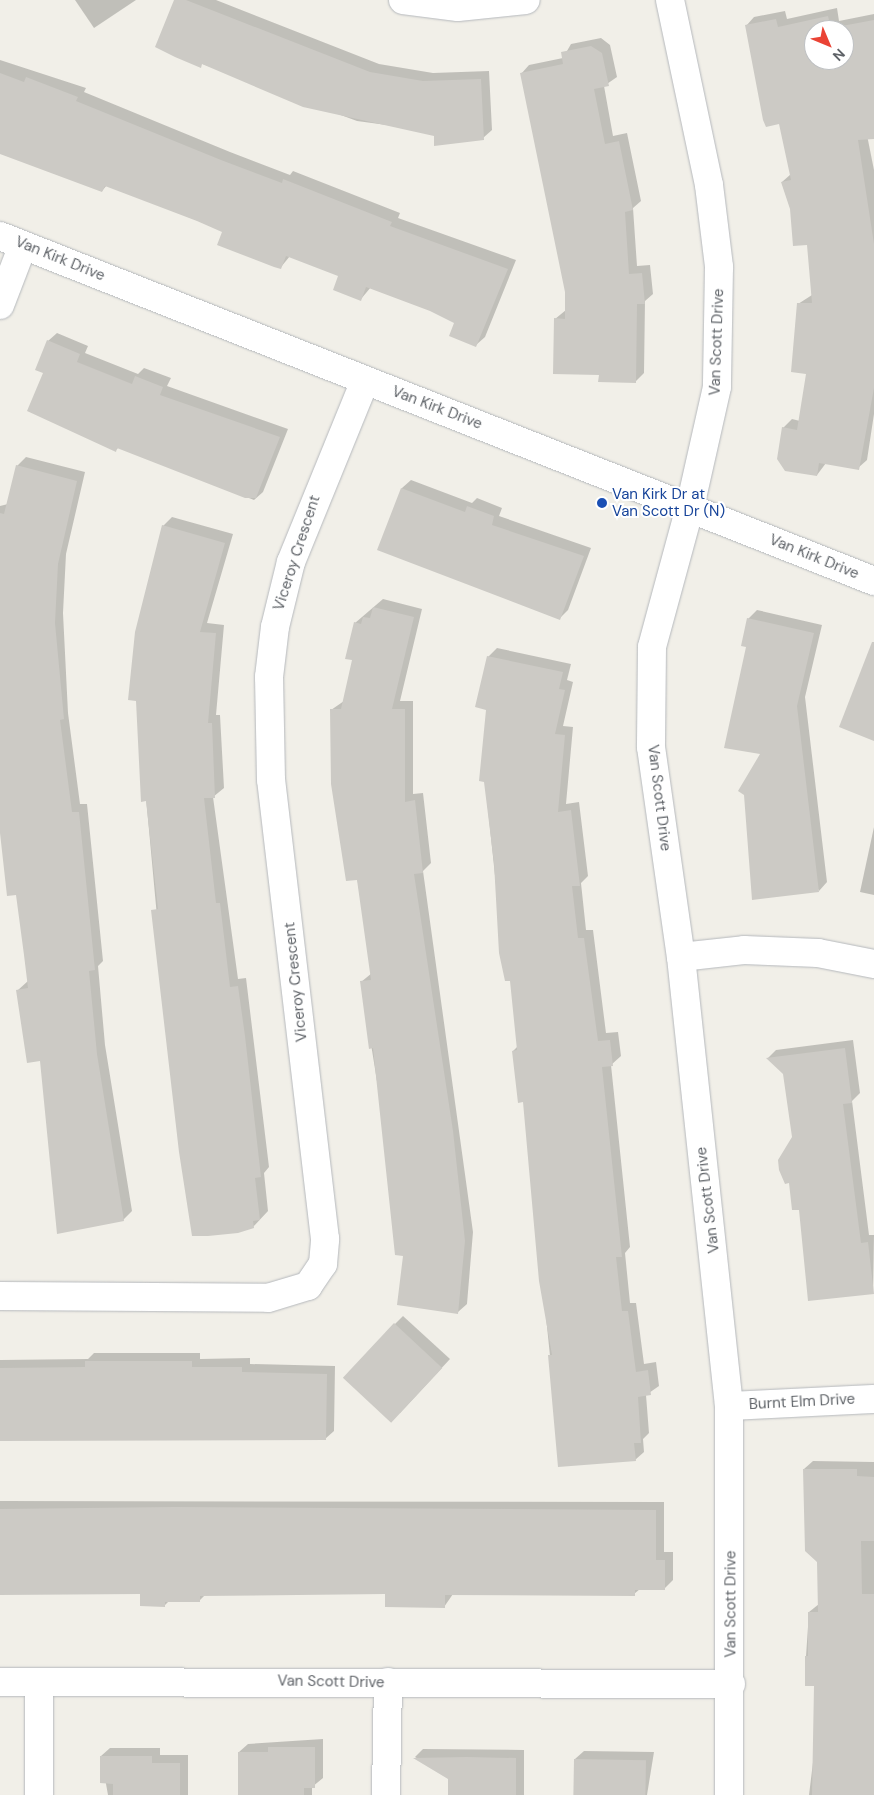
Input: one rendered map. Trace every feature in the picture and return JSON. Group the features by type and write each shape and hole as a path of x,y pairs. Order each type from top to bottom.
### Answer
{"street":[{"path":"403,0 458,7 526,0"},
{"name":"Van Scott Drive","path":"0,1682 731,1684 729,1406 681,957 651,747 652,647 690,507 717,386 719,267 709,185 670,0"},
{"path":"0,306 12,240"},
{"name":"Van Kirk Drive","path":"12,240 874,581"},
{"name":"Viceroy Crescent","path":"0,1296 268,1298 308,1286 323,1264 325,1239 271,780 269,678 275,627 291,562 365,381"},
{"path":"681,957 744,950 818,954 874,964"},
{"name":"Burnt Elm Drive","path":"729,1406 874,1399"},
{"path":"39,1682 39,1795"},
{"path":"386,1795 388,1682"},
{"path":"729,1795 731,1684"}],"building":[{"path":"174,0 186,0 370,72 423,81 481,79 484,140 434,146 434,136 303,107 202,64 201,68 175,57 155,47"},
{"path":"828,16 829,20 810,20"},
{"path":"776,19 778,27 804,21 804,70 854,70 854,24 874,20 874,139 858,140 874,244 874,388 859,470 819,463 817,476 785,471 777,459 782,427 797,430 806,374 791,372 797,303 812,303 807,245 793,246 790,209 781,182 791,180 779,124 766,127 763,120 745,25"},
{"path":"591,46 602,53 609,86 594,89 605,144 619,141 633,210 625,212 629,274 642,273 645,304 637,304 636,383 598,382 599,375 553,374 554,318 565,319 565,292 520,73 563,64 561,52"},
{"path":"0,73 24,82 26,77 78,97 76,101 221,160 282,183 283,179 392,222 390,226 508,269 476,347 449,336 454,323 430,311 366,287 361,301 333,290 338,276 286,256 281,269 274,267 217,245 222,232 197,221 105,186 102,192 0,154"},
{"path":"47,340 80,354 77,362 132,384 135,376 163,387 160,395 280,437 256,498 245,498 117,448 116,452 27,411 43,373 35,370"},
{"path":"16,465 77,481 58,564 55,623 64,719 60,720 72,812 79,812 95,970 89,971 97,1054 124,1221 57,1234 40,1061 27,1063 16,990 28,988 16,895 7,896 0,833 0,513 4,514"},
{"path":"401,488 465,512 467,506 494,516 492,525 584,556 560,620 377,550"},
{"path":"162,525 225,543 200,632 216,633 208,723 212,723 215,798 204,798 216,903 220,903 230,987 238,986 245,1036 261,1177 255,1178 260,1220 253,1221 254,1228 238,1233 208,1236 192,1236 179,1152 151,910 158,909 146,801 141,802 136,701 128,700 135,632"},
{"path":"373,607 414,617 392,709 405,709 405,802 415,800 423,873 414,874 453,1131 465,1241 458,1314 397,1305 403,1256 395,1255 373,1048 369,1049 360,981 371,980 357,880 346,881 331,784 330,709 341,709 352,660 345,659 354,622 361,624 363,617 370,618"},
{"path":"747,618 814,633 797,706 819,892 752,900 744,795 738,791 760,754 724,748 746,647 741,646"},
{"path":"872,642 874,642 874,741 839,727"},
{"path":"487,656 563,672 559,689 565,690 555,734 565,735 558,812 571,810 580,886 572,886 578,938 584,938 598,1041 610,1040 613,1066 602,1067 622,1257 616,1257 622,1311 628,1311 636,1372 648,1370 651,1395 638,1397 641,1443 634,1443 636,1461 558,1467 548,1355 552,1355 539,1281 523,1102 518,1103 512,1051 517,1050 510,981 505,981 499,953 494,863 484,782 479,781 486,710 475,707"},
{"path":"845,1048 852,1103 843,1104 861,1243 868,1242 874,1294 808,1301 799,1210 792,1210 789,1183 785,1184 779,1170 778,1160 792,1137 783,1074 766,1058"},
{"path":"394,1323 442,1368 391,1423 343,1378"},
{"path":"85,1361 192,1361 192,1367 242,1367 242,1372 327,1374 326,1440 0,1441 0,1368 85,1367"},
{"path":"803,1469 857,1469 857,1476 874,1477 874,1541 861,1541 862,1594 874,1594 874,1795 812,1795 814,1686 805,1686 805,1656 808,1656 808,1612 818,1612 817,1562 805,1551"},
{"path":"174,1507 656,1510 656,1560 665,1560 665,1590 635,1590 635,1596 445,1595 445,1608 385,1607 385,1594 200,1596 200,1602 165,1602 165,1607 140,1606 140,1594 0,1595 0,1509"},
{"path":"268,1747 315,1747 315,1788 304,1788 304,1795 238,1795 238,1752 268,1752"},
{"path":"100,1756 152,1756 152,1763 180,1763 180,1795 113,1795 113,1784 100,1783"},
{"path":"413,1758 516,1758 516,1795 448,1795 448,1779"},
{"path":"574,1759 646,1760 645,1795 573,1795"}],"place":[{"name":"Van Kirk Dr at Van Scott Dr (N)","path":"602,503"}]}
